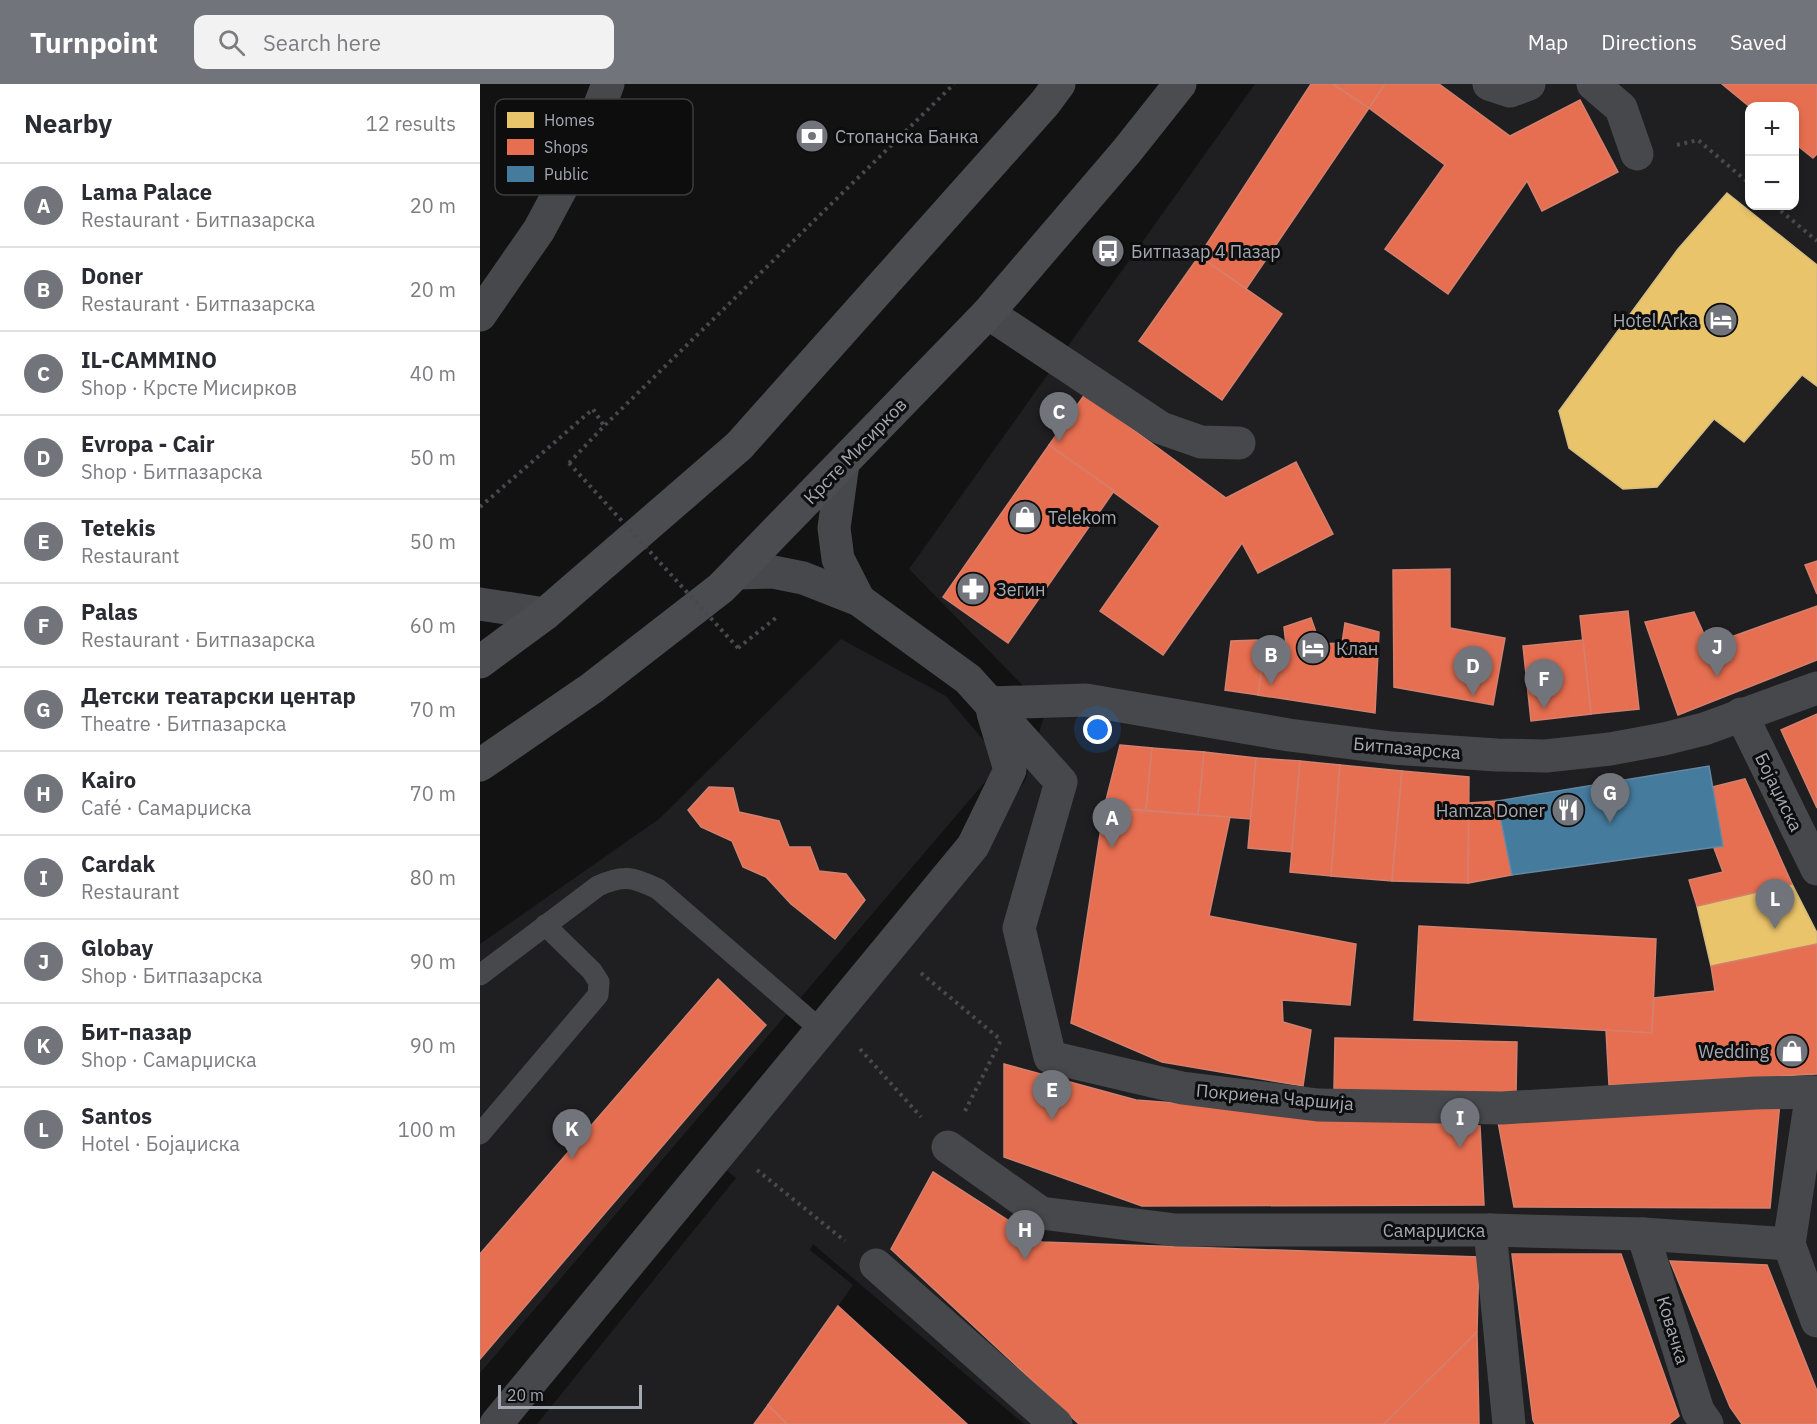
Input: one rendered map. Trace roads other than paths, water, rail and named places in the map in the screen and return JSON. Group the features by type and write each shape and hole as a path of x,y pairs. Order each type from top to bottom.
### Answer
{"street":[{"path":"602,99 608,84"},
{"path":"480,662 545,614 740,446 1038,112 1059,84"},
{"name":"Крсте Мисирков","path":"480,765 592,688 722,588 988,313 1126,152 1180,84"},
{"path":"1489,84 1510,91 1529,84"},
{"path":"1593,84 1621,108 1637,154"},
{"path":"480,315 539,230 558,195"},
{"path":"988,313 1161,428 1201,442 1239,443"},
{"path":"843,463 834,528 838,559 859,600"},
{"path":"495,1424 973,846 1010,770 990,703 968,678 859,600 803,578 772,573 736,573"},
{"path":"480,604 545,614"},
{"name":"Битпазарска","path":"990,703 1086,700 1289,735 1392,748 1497,756 1546,756 1610,749 1665,739 1704,729 1817,688"},
{"name":"Покриена Чаршија","path":"990,703 1061,782 1019,928 1050,1057 1182,1088 1318,1105 1502,1108 1755,1093 1814,1092"},
{"name":"Бојаџиска","path":"1741,714 1817,869"},
{"path":"1814,1092 1789,1244 1817,1321"},
{"name":"Самарџиска","path":"948,1147 1041,1213 1176,1230 1490,1230 1643,1234 1789,1244"},
{"path":"1789,1244 1817,1229"},
{"path":"1490,1230 1509,1424"},
{"name":"Ковачка","path":"1643,1234 1698,1411 1707,1424"},
{"path":"876,1265 1056,1424"}],"lane":[{"path":"480,975 598,886 615,878 640,880 658,889 826,1023"},
{"path":"480,1134 597,995 598,981 592,971 545,925"}],"place":[{"name":"Стопанска Банка","path":"812,136"},
{"name":"Битпазар 4 Пазар","path":"1108,251"},
{"name":"Hotel Arka","path":"1721,320"},
{"name":"IL-CAMMINO","path":"1059,442"},
{"name":"Telekom","path":"1025,517"},
{"name":"Зегин","path":"973,589"},
{"name":"Клан","path":"1313,648"},
{"name":"Globay","path":"1717,677"},
{"name":"Doner","path":"1271,685"},
{"name":"Evropa - Cair","path":"1473,696"},
{"name":"Palas","path":"1544,709"},
{"name":"Hamza Doner","path":"1568,810"},
{"name":"Детски театарски центар","path":"1610,823"},
{"name":"Lama Palace","path":"1112,848"},
{"name":"Santos","path":"1775,929"},
{"name":"Wedding","path":"1792,1051"},
{"name":"Tetekis","path":"1052,1120"},
{"name":"Cardak","path":"1460,1148"},
{"name":"Бит-пазар","path":"572,1159"},
{"name":"Kairo","path":"1025,1260"}]}
